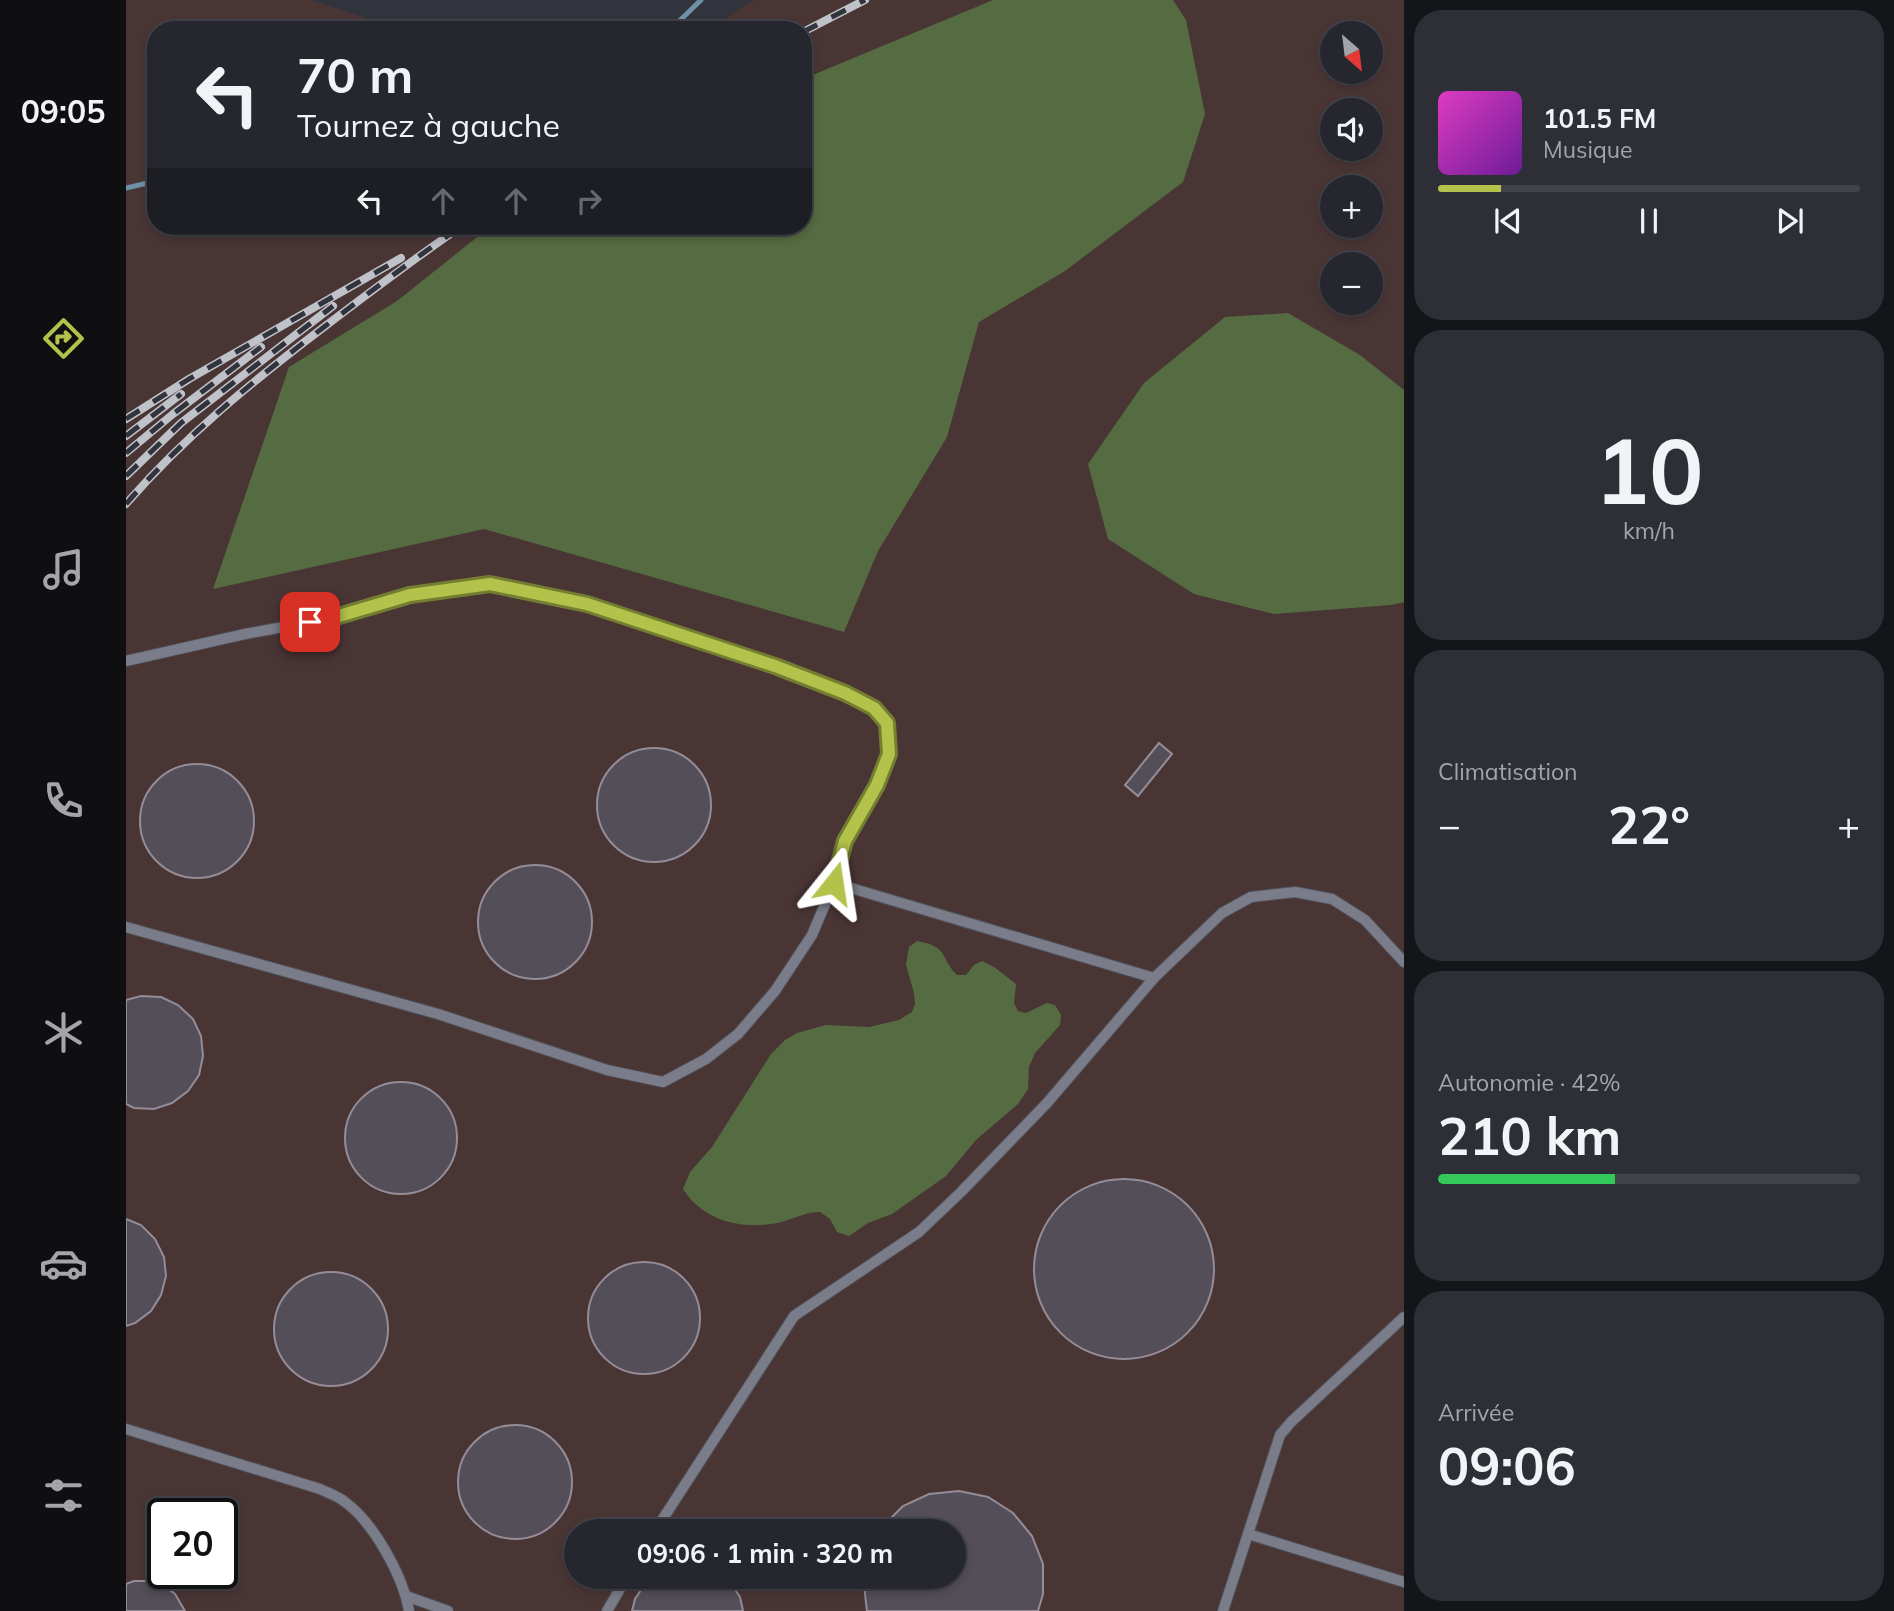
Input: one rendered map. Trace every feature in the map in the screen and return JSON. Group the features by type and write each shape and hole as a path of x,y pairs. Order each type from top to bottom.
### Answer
{"lane":[{"path":"126,661 245,634 332,618 410,595 490,584 587,604 775,666 845,693 874,708 887,723 889,754 877,785 845,841 834,883 813,935 775,991 738,1034 706,1059 663,1082 607,1070 438,1014 126,927"},
{"path":"834,883 1154,978"},
{"path":"663,1519 794,1316 928,1224 1047,1103 1154,978 1222,913 1251,897 1295,892 1332,898 1365,920 1404,961"},
{"path":"1223,1611 1280,1435 1404,1317"},
{"path":"126,1429 320,1489 345,1502 367,1525 394,1567 409,1611"},
{"path":"1248,1534 1404,1582"},
{"path":"607,1611 620,1589"},
{"path":"406,1596 448,1611"}],"shaded area":[{"path":"126,0 311,0 375,21 147,21 147,235 812,235 812,21 722,21 753,0 1404,0 1404,1611 126,1611"}],"green space":[{"path":"993,0 1173,0 1186,20 1205,114 1183,182 1065,271 979,322 947,437 878,551 844,632 484,529 213,589 289,367 397,301 480,235 812,235 812,75"},
{"path":"1288,313 1360,355 1404,390 1404,602 1274,614 1194,594 1108,539 1088,464 1144,383 1225,317"},
{"path":"917,941 935,946 943,953 957,975 966,975 974,965 982,961 994,967 1016,984 1014,1003 1018,1011 1026,1013 1047,1003 1055,1005 1061,1015 1060,1025 1035,1053 1029,1067 1028,1089 1018,1104 976,1140 946,1176 892,1214 868,1223 849,1236 837,1232 830,1219 820,1212 777,1223 750,1225 724,1221 701,1209 683,1189 690,1172 712,1147 771,1054 797,1033 826,1025 869,1027 899,1020 912,1012 915,1004 914,993 906,965 909,947"}],"building":[{"path":"1159,743 1172,754 1138,796 1125,785"},
{"path":"654,748 676,753 694,765 706,783 711,805 706,827 694,845 676,857 654,862 632,857 614,845 602,827 597,805 602,783 614,765 632,753"},
{"path":"197,764 219,769 237,781 249,799 254,821 249,843 237,861 219,873 197,878 175,873 157,861 145,843 140,821 145,799 157,781 175,769"},
{"path":"535,865 557,870 575,882 587,900 592,922 587,944 575,962 557,974 535,979 513,974 495,962 483,944 478,922 483,900 495,882 513,870"},
{"path":"141,996 161,997 178,1005 193,1019 201,1036 203,1056 199,1075 188,1091 172,1103 154,1109 134,1108 126,1104 126,1000"},
{"path":"401,1082 423,1086 441,1098 453,1116 457,1138 453,1160 441,1178 423,1190 401,1194 379,1190 361,1178 349,1160 345,1138 349,1116 361,1098 379,1086"},
{"path":"1124,1179 1158,1186 1188,1205 1207,1235 1214,1269 1207,1303 1188,1333 1158,1352 1124,1359 1090,1352 1060,1333 1041,1303 1034,1269 1041,1235 1060,1205 1090,1186"},
{"path":"126,1219 141,1225 155,1239 164,1257 166,1276 161,1295 151,1311 126,1326"},
{"path":"644,1262 666,1266 684,1278 696,1296 700,1318 696,1340 684,1358 666,1370 644,1374 622,1370 604,1358 592,1340 588,1318 592,1296 604,1278 622,1266"},
{"path":"331,1272 353,1277 371,1289 383,1307 388,1329 383,1351 371,1369 353,1381 331,1386 309,1381 291,1369 279,1351 274,1329 279,1307 291,1289 309,1277"},
{"path":"515,1425 537,1429 547,1434 563,1450 568,1460 572,1482 568,1504 563,1514 547,1530 537,1535 515,1539 493,1535 483,1530 467,1514 462,1504 458,1482 462,1460 467,1450 483,1434 493,1429"},
{"path":"959,1491 988,1497 1013,1513 1032,1536 1043,1564 1043,1594 1038,1611 867,1611 864,1589 966,1589 966,1519 890,1519 903,1506 929,1494"},
{"path":"147,1581 147,1589 168,1589 175,1594 185,1611 126,1611 126,1584"},
{"path":"642,1589 734,1589 740,1597 743,1611 632,1611"}],"waterway":[{"path":"679,21 701,0"},
{"path":"126,188 147,183"}],"railway":[{"path":"812,27 865,0"},
{"path":"126,504 172,455 246,389 358,301 449,235"},
{"path":"126,419 189,379 401,258"},
{"path":"126,476 181,423 333,306"},
{"path":"126,453 261,347"},
{"path":"126,436 181,394"}],"route":[{"path":"310,622 410,595 490,584 587,604 775,666 845,693 874,708 887,723 889,754 877,785 845,841 834,883"}]}
